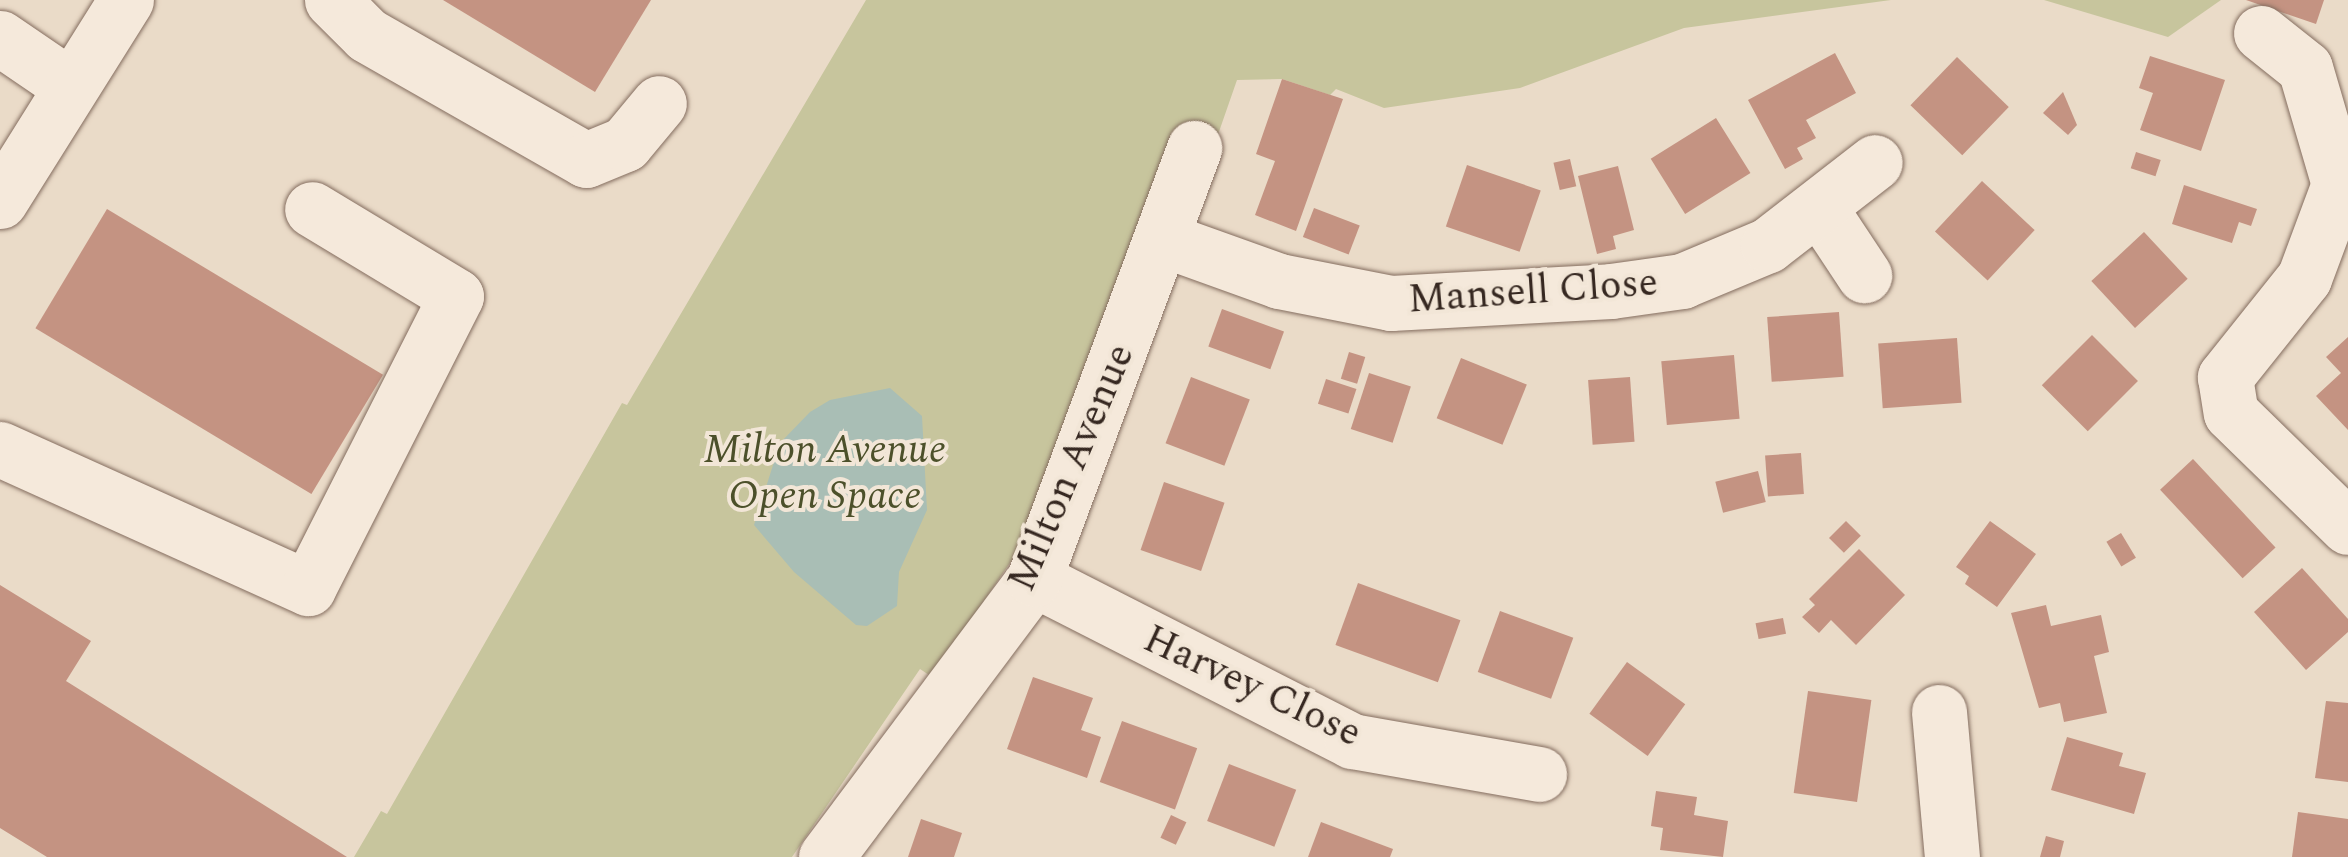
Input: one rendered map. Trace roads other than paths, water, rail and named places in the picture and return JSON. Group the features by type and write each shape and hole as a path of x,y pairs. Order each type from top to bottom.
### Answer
{"street":[{"path":"0,201 69,85 126,0"},
{"path":"335,6 367,35 586,160 624,144 659,104"},
{"path":"2262,34 2305,68 2343,185 2304,278 2226,376 2231,413 2348,527"},
{"path":"0,38 69,85"},
{"name":"Milton Avenue","path":"826,857 1034,579 1164,240 1194,148"},
{"name":"Mansell Close","path":"1164,240 1279,281 1392,303 1492,299 1682,281 1768,245 1875,162"},
{"path":"1819,207 1864,275"},
{"path":"0,449 308,588 456,296 312,208"},
{"name":"Harvey Close","path":"1034,579 1352,741 1539,774"},
{"path":"1939,712 1952,857"}],"park label":[{"name":"Milton Avenue Open Space","path":"825,474"}]}
